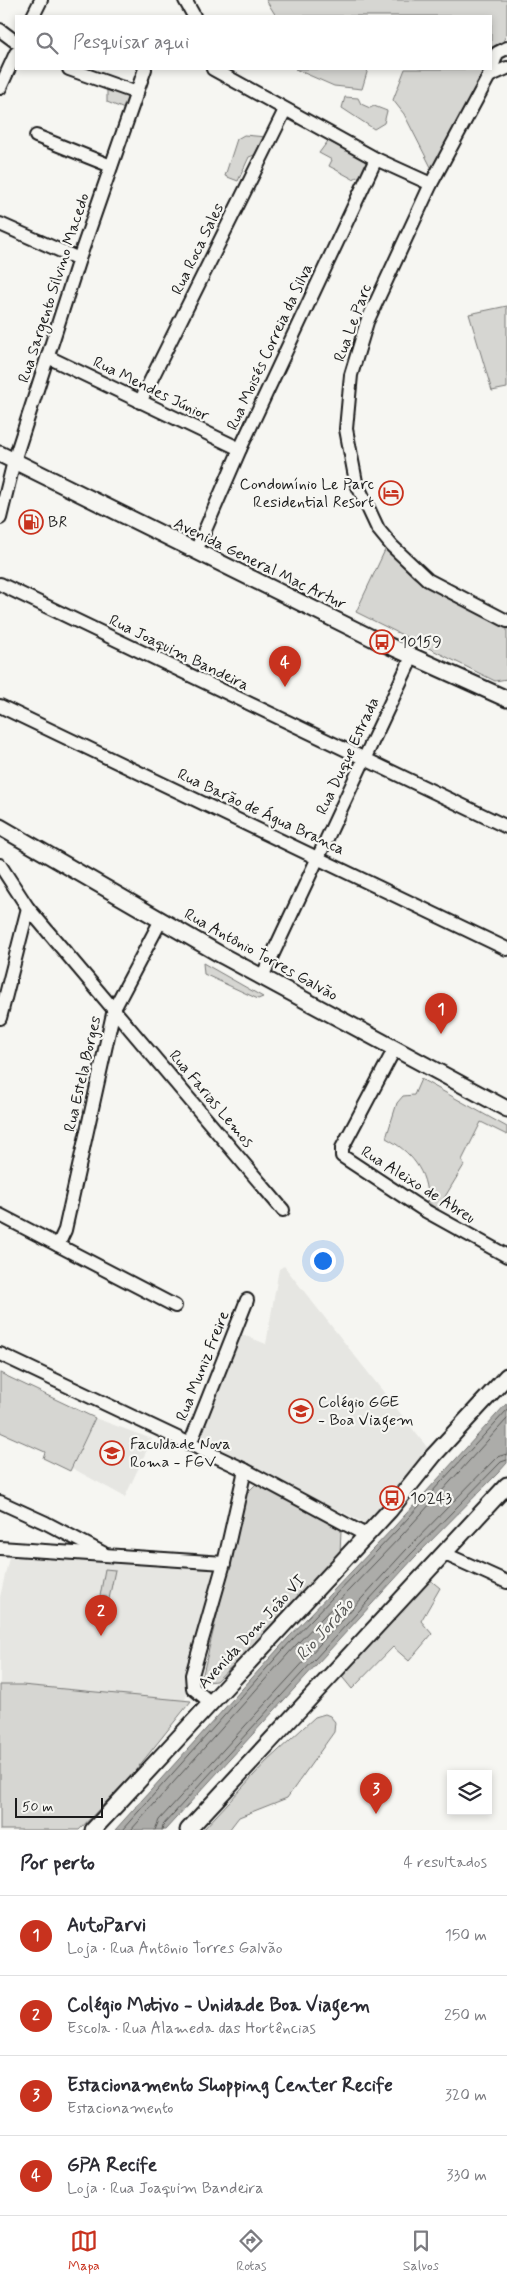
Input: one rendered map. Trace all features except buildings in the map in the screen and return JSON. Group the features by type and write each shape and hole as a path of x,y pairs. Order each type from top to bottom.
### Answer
{"main road":[{"name":"Avenida General Mac Artur","path":"0,454 118,514 412,657 507,700"},
{"name":"Rua Antônio Torres Galvão","path":"0,827 262,977 394,1050 507,1109"},
{"path":"460,1428 507,1376"},
{"path":"460,1428 507,1387"},
{"name":"Avenida Dom João VI","path":"92,1830 389,1511 434,1455 460,1428"},
{"path":"188,1830 445,1554 507,1484"}],"street":[{"path":"34,15 41,0"},
{"path":"185,0 193,15"},
{"path":"0,30 15,41"},
{"name":"Rua Le Parc","path":"492,69 497,53 507,48"},
{"path":"0,88 15,55"},
{"path":"490,76 507,68"},
{"path":"72,70 137,93"},
{"name":"Rua Sargento Silvino Macedo","path":"0,518 14,461 79,259 145,70"},
{"name":"Rua Le Parc","path":"492,70 431,184 381,290 358,350 350,384 346,429 356,482 378,529 392,546 428,580 507,621"},
{"path":"220,71 285,110 376,159 431,184"},
{"name":"Rua Roca Sales","path":"140,402 285,110"},
{"path":"36,136 111,166"},
{"name":"Rua Moisés Correia da Silva","path":"196,551 240,449 376,159"},
{"path":"0,224 79,259"},
{"name":"Rua Mendes Júnior","path":"48,357 240,449"},
{"name":"Rua Joaquim Bandeira","path":"0,584 365,761 507,827"},
{"name":"Rua Duque Estrada","path":"262,977 365,761 412,657"},
{"name":"Rua Barão de Água Branca","path":"0,706 507,949"},
{"name":"Rua Farias Lemos","path":"0,865 28,908 283,1210"},
{"path":"0,1018 28,908"},
{"name":"Rua Estela Borges","path":"58,1244 65,1230 114,1009 162,920"},
{"name":"Rua Aleixo de Abreu","path":"394,1050 342,1154 344,1158 408,1201 507,1256"},
{"path":"0,1215 175,1306"},
{"name":"Rua Muniz Freire","path":"190,1444 247,1300"},
{"path":"0,1354 245,1470 366,1535"},
{"path":"211,1703 193,1688 192,1676 224,1563 245,1470"},
{"path":"0,1502 46,1523 109,1556"},
{"path":"0,1548 224,1563"},
{"path":"445,1554 507,1582"}],"shaded area":[{"path":"266,0 507,0 507,33 492,66 492,15 275,15"},
{"path":"297,70 368,70 362,89 334,86"},
{"path":"405,70 489,70 433,171 404,114 393,100"},
{"path":"107,85 133,93 127,110 107,102"},
{"path":"345,97 358,98 361,104 370,108 374,106 387,111 384,123 374,129 342,108"},
{"path":"244,135 266,137 257,154 249,157 238,181 225,176 237,139"},
{"path":"328,141 370,163 368,172 353,179 329,166 332,160 319,153"},
{"path":"507,306 507,388 492,391 469,314"},
{"path":"386,548 413,577 428,587 507,625 507,679 495,681 356,612"},
{"path":"203,963 263,997 258,999 204,974"},
{"path":"421,1079 507,1127 507,1135 481,1122 462,1160 464,1165 437,1210 427,1201 427,1190 421,1171 416,1163 403,1149 386,1138 397,1103 403,1096 414,1095"},
{"name":"Colégio GGE - Boa Viagem","path":"284,1266 430,1451 369,1525 192,1440 236,1332 266,1344 279,1269"},
{"path":"0,1373 95,1418 70,1471 43,1458 45,1452 0,1432"},
{"name":"Faculdade Nova Roma - FGV","path":"95,1418 152,1439 125,1497 72,1468"},
{"path":"257,1483 341,1530 340,1554 307,1587 266,1634 216,1681 207,1682 202,1678 246,1494"},
{"path":"10,1553 205,1568 215,1574 185,1701 0,1688 0,1597"},
{"path":"105,1569 115,1570 105,1618 102,1617 107,1597 100,1596"},
{"path":"429,1579 440,1588 421,1621 432,1634 409,1661 393,1647 352,1689 339,1673"},
{"path":"0,1685 22,1685 191,1701 131,1776 79,1830 0,1830"},
{"path":"325,1714 330,1716 335,1722 334,1732 287,1798 239,1817 229,1830 203,1830 266,1762 315,1717"}],"water":[{"name":"Rio Jordão","path":"507,1403 507,1463 498,1473 414,1558 165,1830 115,1830 288,1638 395,1526"}],"place":[{"name":"Condomínio Le Parc Residential Resort","path":"391,493"},
{"name":"BR","path":"31,522"},
{"name":"10159","path":"382,642"},
{"name":"GPA Recife","path":"285,687"},
{"name":"AutoParvi","path":"441,1034"},
{"name":"Colégio GGE - Boa Viagem","path":"301,1411"},
{"name":"Faculdade Nova Roma - FGV","path":"112,1453"},
{"name":"10243","path":"392,1498"},
{"name":"Colégio Motivo - Unidade Boa Viagem","path":"101,1636"},
{"name":"Estacionamento Shopping Center Recife","path":"376,1814"}]}
